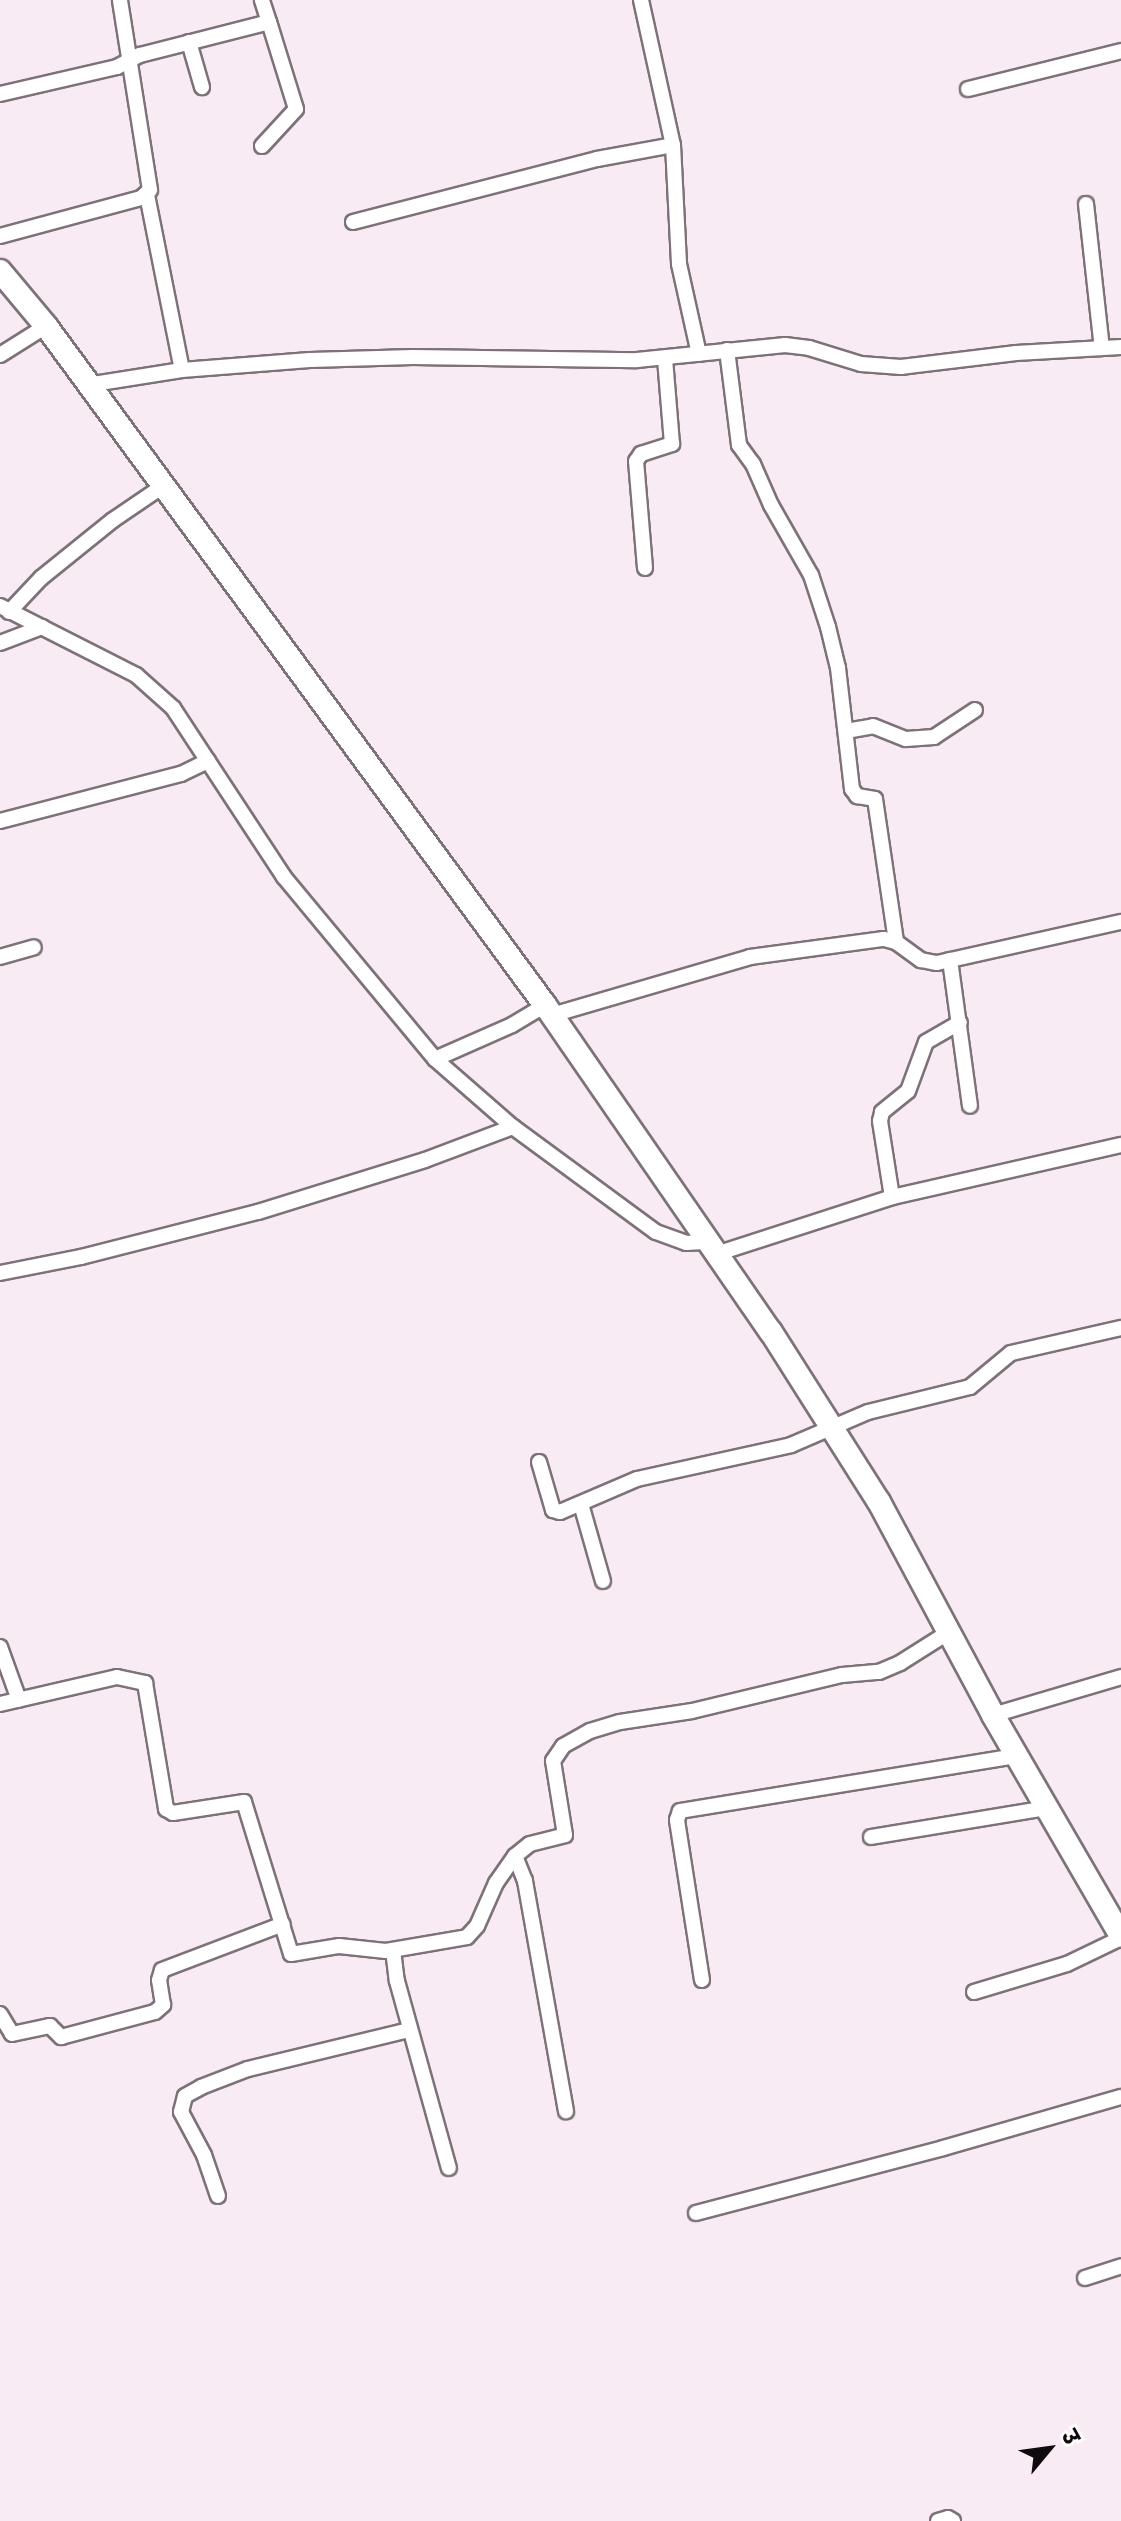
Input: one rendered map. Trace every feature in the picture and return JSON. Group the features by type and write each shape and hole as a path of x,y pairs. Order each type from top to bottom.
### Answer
{"main road":[{"path":"0,271 46,326 548,1010 712,1248 879,1502 993,1715 1121,1937"}],"street":[{"path":"120,0 151,184 147,195 182,370"},
{"path":"262,0 296,109 262,146"},
{"path":"641,0 673,145 679,264 699,354"},
{"path":"0,94 129,62 189,42 269,22"},
{"path":"189,42 202,87"},
{"path":"968,89 1121,51"},
{"path":"353,222 597,159 673,145"},
{"path":"0,236 147,195"},
{"path":"1086,204 1102,348"},
{"path":"0,355 46,326"},
{"path":"87,385 182,370 413,357 665,358 785,345 809,348 861,364 901,367 1016,353 1121,347"},
{"path":"727,350 736,436 818,594 838,668 852,789 857,796 872,796 877,803 896,942"},
{"path":"645,568 636,461 641,454 672,444 665,358"},
{"path":"163,486 113,520 5,609 124,668 155,690 173,708 284,877 435,1059 513,1127 656,1232 712,1248 892,1197 1121,1145"},
{"path":"0,643 42,627"},
{"path":"846,731 873,726 906,739 934,737 975,710"},
{"path":"0,821 181,774 208,761"},
{"path":"435,1059 548,1010 750,957 884,939 896,942 921,960 950,960 1121,922"},
{"path":"0,957 34,947"},
{"path":"950,960 970,1106"},
{"path":"892,1197 880,1121 882,1112 908,1091 926,1042 960,1022"},
{"path":"0,1273 81,1257 258,1212 425,1160 513,1127"},
{"path":"539,1462 556,1512 637,1479 791,1445 868,1412 970,1387 1011,1353 1121,1328"},
{"path":"581,1504 603,1581"},
{"path":"0,1704 117,1677 145,1683 166,1809 173,1813 244,1802 289,1951 294,1956 339,1946 393,1950 461,1939 472,1933 496,1883 515,1856 530,1844 565,1835 553,1761 563,1746 590,1731 620,1722 692,1711 842,1675 879,1672 900,1663 949,1632"},
{"path":"0,1647 19,1700"},
{"path":"993,1715 1121,1677"},
{"path":"702,1980 677,1820 680,1811 1017,1756"},
{"path":"871,1837 1047,1808"},
{"path":"515,1856 525,1881 566,2111"},
{"path":"0,2014 12,2034 50,2026 61,2037 155,2012 163,2005 159,1980 162,1970 283,1924"},
{"path":"974,1992 1067,1964 1121,1937"},
{"path":"393,1950 409,2030 449,2168"},
{"path":"218,2196 204,2155 181,2112 185,2096 209,2083 248,2069 409,2030"},
{"path":"696,2213 852,2173 1121,2097"},
{"path":"1085,2278 1121,2266"},
{"path":"938,2521 948,2518 953,2521"}]}
